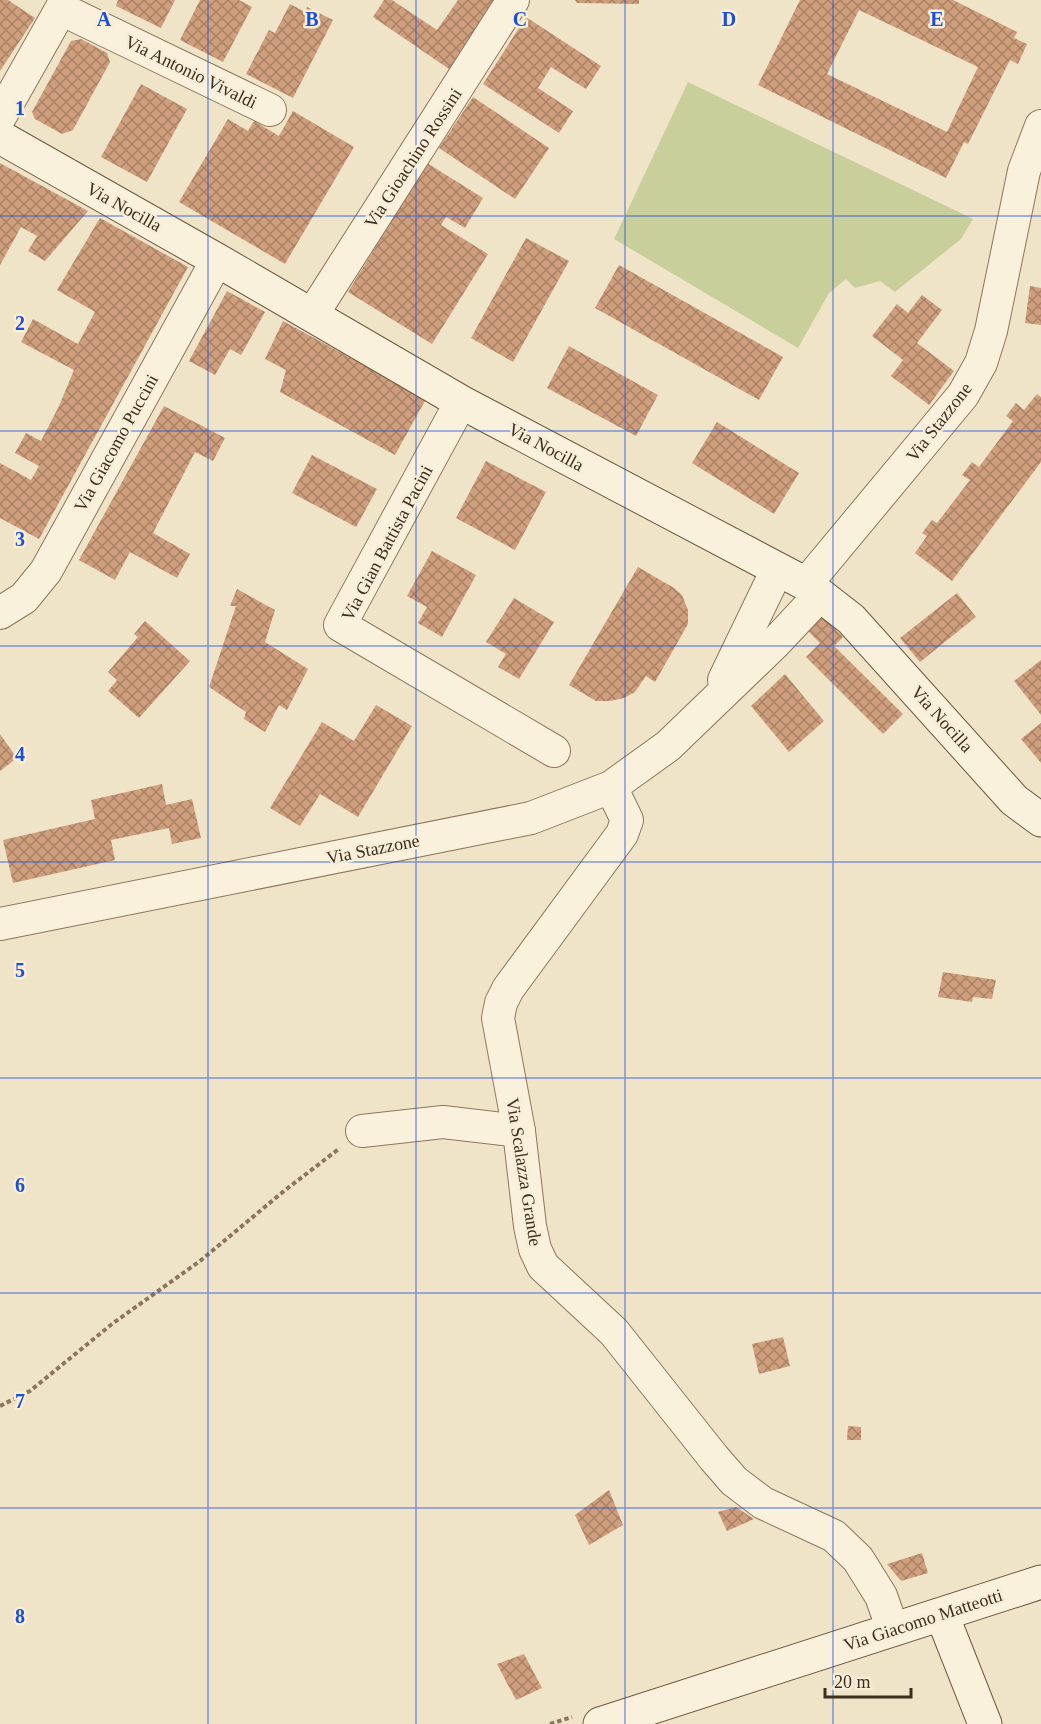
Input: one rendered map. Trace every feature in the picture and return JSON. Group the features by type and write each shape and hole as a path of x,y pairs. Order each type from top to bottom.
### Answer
{"street":[{"name":"Via Gioachino Rossini","path":"312,315 513,0"},
{"name":"Via Antonio Vivaldi","path":"0,117 54,5 270,110"},
{"name":"Via Stazzone","path":"0,924 531,818 611,786 668,746 774,644 963,395 981,363 991,332 1024,171 1041,126"},
{"name":"Via Nocilla","path":"0,137 218,260 461,402 813,590 851,619 1014,800 1041,820"},
{"name":"Via Giacomo Puccini","path":"0,614 24,598 46,571 218,260"},
{"name":"Via Gian Battista Pacini","path":"461,402 340,625 554,751"},
{"path":"714,701 777,570"},
{"name":"Via Scalazza Grande","path":"611,786 627,820 622,834 508,989 501,1003 498,1018 519,1131 535,1249 543,1266 614,1332 734,1481 763,1503 834,1536 858,1559 881,1596 893,1630"},
{"path":"362,1131 443,1122 519,1131"},
{"name":"Via Giacomo Matteotti","path":"600,1724 1041,1582"},
{"path":"942,1615 986,1724"}],"path":[{"path":"0,1406 30,1391 112,1324 200,1261 284,1191 362,1131"}],"green space":[{"path":"688,82 973,219 961,239 895,292 880,281 855,288 846,279 829,293 798,348 614,239"}],"building":[{"path":"0,0 8,0 35,18 0,71"},
{"path":"118,0 175,0 161,28 116,6"},
{"path":"200,0 239,0 252,7 223,62 180,40"},
{"path":"384,0 392,0 437,30 458,0 496,0 449,69 373,17"},
{"path":"575,0 639,0 639,4 577,3"},
{"path":"800,0 953,0 1017,32 1014,38 1027,44 1018,64 1010,60 968,144 964,142 946,178 758,85","holes":["859,10 978,67 947,132 827,74"]},
{"path":"290,4 305,12 307,7 333,20 293,98 246,74 269,30 275,33"},
{"path":"526,17 601,66 586,89 551,67 538,88 573,111 559,133 483,84"},
{"path":"81,39 107,53 110,62 73,130 62,134 35,119 32,112 71,41"},
{"path":"141,84 187,109 147,182 101,157"},
{"path":"473,97 549,148 515,199 439,148"},
{"path":"293,111 354,147 285,264 179,202 228,119 248,131 254,121 279,136"},
{"path":"0,163 88,211 45,261 28,251 37,236 21,227 0,265"},
{"path":"427,163 483,198 465,228 446,217 441,225 488,254 432,344 348,292"},
{"path":"100,218 188,267 39,539 0,518 0,463 31,480 39,466 15,453 26,433 41,441 74,370 21,342 33,319 78,344 95,312 57,290"},
{"path":"526,238 569,261 513,362 471,338"},
{"path":"619,265 783,357 759,400 595,308"},
{"path":"1030,286 1041,288 1041,325 1025,323"},
{"path":"227,291 265,312 241,355 230,349 215,375 189,361"},
{"path":"922,295 942,310 917,343 954,371 929,405 891,376 903,360 872,336 897,304 908,313"},
{"path":"283,321 426,399 395,455 280,392 286,370 265,359"},
{"path":"569,346 658,395 636,436 547,388"},
{"path":"1037,394 1041,397 1041,462 952,581 915,553 927,536 922,533 932,520 937,523 970,480 962,475 972,462 979,467 1013,421 1006,416 1016,403 1024,410"},
{"path":"164,406 225,438 213,461 195,452 153,533 190,554 177,578 130,552 115,580 79,560"},
{"path":"717,422 799,473 774,514 692,463"},
{"path":"312,455 377,489 356,527 292,493"},
{"path":"486,461 546,492 515,550 456,518"},
{"path":"432,551 476,575 442,637 418,623 427,607 407,596"},
{"path":"638,567 682,595 688,610 688,624 655,682 646,676 635,692 624,698 596,701 569,685"},
{"path":"237,589 275,610 265,642 308,669 287,710 279,705 265,732 244,719 246,712 209,687 236,606 230,606"},
{"path":"957,593 976,617 920,662 900,638"},
{"path":"514,598 554,622 519,679 498,667 506,654 486,642"},
{"path":"821,614 843,637 834,646 903,714 883,734 806,657 820,643 806,629"},
{"path":"145,621 190,661 139,718 108,691 117,680 108,672 138,637 134,634"},
{"path":"1041,660 1041,715 1014,681"},
{"path":"785,674 824,721 789,752 751,706"},
{"path":"376,705 412,726 358,817 320,794 300,826 270,808 322,722 354,741"},
{"path":"1041,723 1041,763 1021,739"},
{"path":"0,734 17,758 0,771"},
{"path":"162,784 166,805 192,799 201,838 172,844 169,828 111,840 115,860 13,883 3,840 95,819 91,800"},
{"path":"943,972 996,980 992,999 973,997 972,1002 938,997"},
{"path":"783,1337 790,1366 759,1374 752,1344"},
{"path":"848,1426 861,1427 861,1440 847,1440"},
{"path":"609,1490 623,1525 589,1545 575,1515"},
{"path":"736,1507 754,1519 727,1531 718,1512"},
{"path":"922,1553 928,1573 901,1581 887,1564"},
{"path":"524,1654 542,1688 516,1700 497,1664"}]}
